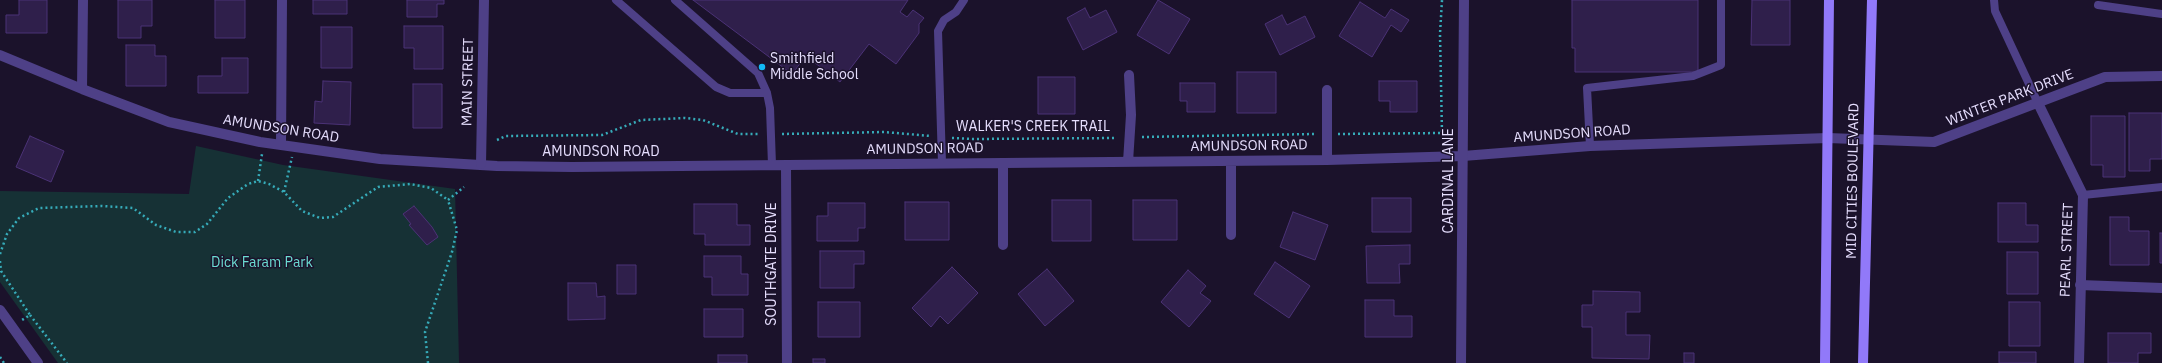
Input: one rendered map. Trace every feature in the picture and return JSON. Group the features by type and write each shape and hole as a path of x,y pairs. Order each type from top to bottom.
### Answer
{"main road":[{"name":"MID CITIES BOULEVARD","path":"1825,363 1829,0"},
{"name":"MID CITIES BOULEVARD","path":"1862,363 1872,0"}],"street":[{"path":"82,89 83,0"},
{"path":"281,145 282,0"},
{"name":"MAIN STREET","path":"481,164 484,0"},
{"name":"CARDINAL LANE","path":"1461,363 1464,0"},
{"name":"AMUNDSON ROAD","path":"0,55 82,89 169,122 263,143 380,159 481,164 572,167 1327,160 1463,156 1590,146 1828,138 1867,139"},
{"path":"1128,162 1131,115 1129,75"},
{"name":"WINTER PARK DRIVE","path":"1867,139 1934,142 2038,101 2105,77 2162,76"},
{"path":"1327,90 1327,160"},
{"name":"PEARL STREET","path":"2038,101 2084,195 2080,285 2079,363"},
{"path":"1231,161 1231,236"},
{"path":"1003,163 1004,245"},
{"name":"SOUTHGATE DRIVE","path":"786,165 787,363"},
{"path":"2080,285 2162,288"},
{"path":"0,310 38,363"}],"lane":[{"path":"616,0 716,87 730,93 767,93"},
{"path":"675,0 758,73 767,93 770,108 772,165"},
{"path":"942,163 938,31 944,20 956,12 964,0"},
{"path":"1590,146 1587,88 1694,76 1721,65 1721,0"},
{"path":"1994,0 1995,11 2038,101"},
{"path":"2098,5 2162,14"},
{"path":"2084,195 2162,187"}],"path":[{"name":"WALKER'S CREEK TRAIL","path":"497,140 506,136 602,134 641,120 685,118 704,120 738,134 884,132 973,139 1442,133 1440,34 1442,0"},
{"path":"258,181 263,143"},
{"path":"284,192 294,147"},
{"path":"0,254 7,234 19,218 39,208 102,206 133,208 156,226 176,232 195,232 207,224 228,198 248,184 258,181 269,184 284,192 302,211 320,218 333,217 378,187 410,184 431,188 448,200 457,230 452,252 425,332 428,363"},
{"path":"448,200 464,187"},
{"path":"0,261 1,271 30,315 67,363"},
{"path":"11,326 30,315"},
{"path":"0,357 4,363"}],"green space":[{"name":"Dick Faram Park","path":"196,146 283,165 455,189 459,363 58,363 0,282 0,191 189,194"}],"building":[{"path":"19,0 47,0 47,33 6,33 6,15 19,15"},
{"path":"118,0 152,0 152,26 141,26 141,38 118,38"},
{"path":"215,0 245,0 245,38 215,38"},
{"path":"313,0 347,0 347,14 313,14"},
{"path":"407,0 444,0 444,4 437,4 437,17 407,17"},
{"path":"693,0 908,0 900,12 907,17 913,10 924,18 919,24 919,33 896,64 869,44 840,82 806,56 792,74"},
{"path":"1158,0 1190,19 1169,54 1137,35"},
{"path":"1572,0 1698,0 1698,72 1575,72 1575,48 1572,48"},
{"path":"1752,0 1790,0 1790,45 1751,45"},
{"path":"1360,2 1385,18 1391,9 1409,20 1401,32 1391,25 1372,57 1339,36"},
{"path":"1085,8 1090,18 1106,10 1117,32 1083,50 1067,18"},
{"path":"1282,15 1287,25 1305,16 1315,37 1280,55 1265,24"},
{"path":"404,26 443,26 443,69 414,69 414,48 404,48"},
{"path":"321,27 352,27 352,68 321,68"},
{"path":"126,45 155,45 155,56 166,56 166,86 126,86"},
{"path":"222,58 248,58 248,93 198,93 198,76 222,76"},
{"path":"1237,72 1276,72 1276,113 1237,113"},
{"path":"1038,77 1075,77 1075,114 1038,114"},
{"path":"323,81 351,82 350,125 314,123 315,101 322,102"},
{"path":"1379,81 1417,81 1417,112 1390,112 1390,101 1379,101"},
{"path":"1180,83 1215,83 1215,112 1187,112 1187,101 1180,101"},
{"path":"413,84 442,84 442,128 413,128"},
{"path":"2129,113 2162,113 2162,159 2150,159 2150,171 2129,171"},
{"path":"2091,116 2125,116 2125,177 2103,177 2103,165 2091,165"},
{"path":"30,136 64,151 51,182 16,167"},
{"path":"1372,198 1411,198 1411,232 1372,232"},
{"path":"1052,200 1091,200 1091,241 1052,241"},
{"path":"1133,200 1177,200 1177,240 1133,240"},
{"path":"905,202 949,202 949,240 905,240"},
{"path":"828,203 865,203 865,228 858,228 858,241 817,241 817,216 828,216"},
{"path":"1998,203 2026,203 2026,225 2038,225 2038,242 1998,242"},
{"path":"694,204 737,204 737,225 750,225 750,245 705,245 705,234 694,234"},
{"path":"414,206 432,227 438,237 427,245 409,225 411,224 403,214"},
{"path":"1293,212 1328,225 1315,260 1280,247"},
{"path":"2110,217 2129,217 2129,231 2149,231 2149,265 2110,265"},
{"path":"2160,233 2162,233 2162,263 2160,263"},
{"path":"1410,245 1410,264 1399,264 1400,283 1367,283 1366,246"},
{"path":"820,251 864,251 864,264 854,264 854,288 820,288"},
{"path":"2007,252 2038,252 2038,294 2007,294"},
{"path":"704,256 741,256 741,274 748,274 748,295 712,295 712,277 704,277"},
{"path":"1275,262 1310,286 1289,318 1254,294"},
{"path":"617,265 636,265 636,294 617,294"},
{"path":"952,267 978,293 948,324 940,316 931,327 912,308"},
{"path":"1047,269 1074,301 1045,326 1018,294"},
{"path":"1188,270 1206,286 1200,293 1211,301 1189,327 1161,302"},
{"path":"568,283 596,283 597,297 605,296 605,319 568,320"},
{"path":"1593,291 1640,292 1640,312 1626,312 1626,335 1650,335 1649,359 1592,358 1592,327 1582,327 1582,305 1593,305"},
{"path":"1365,300 1394,300 1394,316 1412,316 1412,337 1365,337"},
{"path":"818,302 860,302 860,337 818,337"},
{"path":"2009,302 2040,302 2040,346 2009,346"},
{"path":"704,309 743,309 743,337 704,337"},
{"path":"2108,333 2151,333 2151,353 2138,353 2138,363 2108,363"},
{"path":"1999,352 2036,352 2036,363 1999,363"},
{"path":"1684,353 1694,353 1694,363 1684,363"},
{"path":"718,355 747,355 747,363 718,363"},
{"path":"813,359 825,359 825,363 813,363"}],"place":[{"name":"Smithfield Middle School","path":"762,67"}]}
